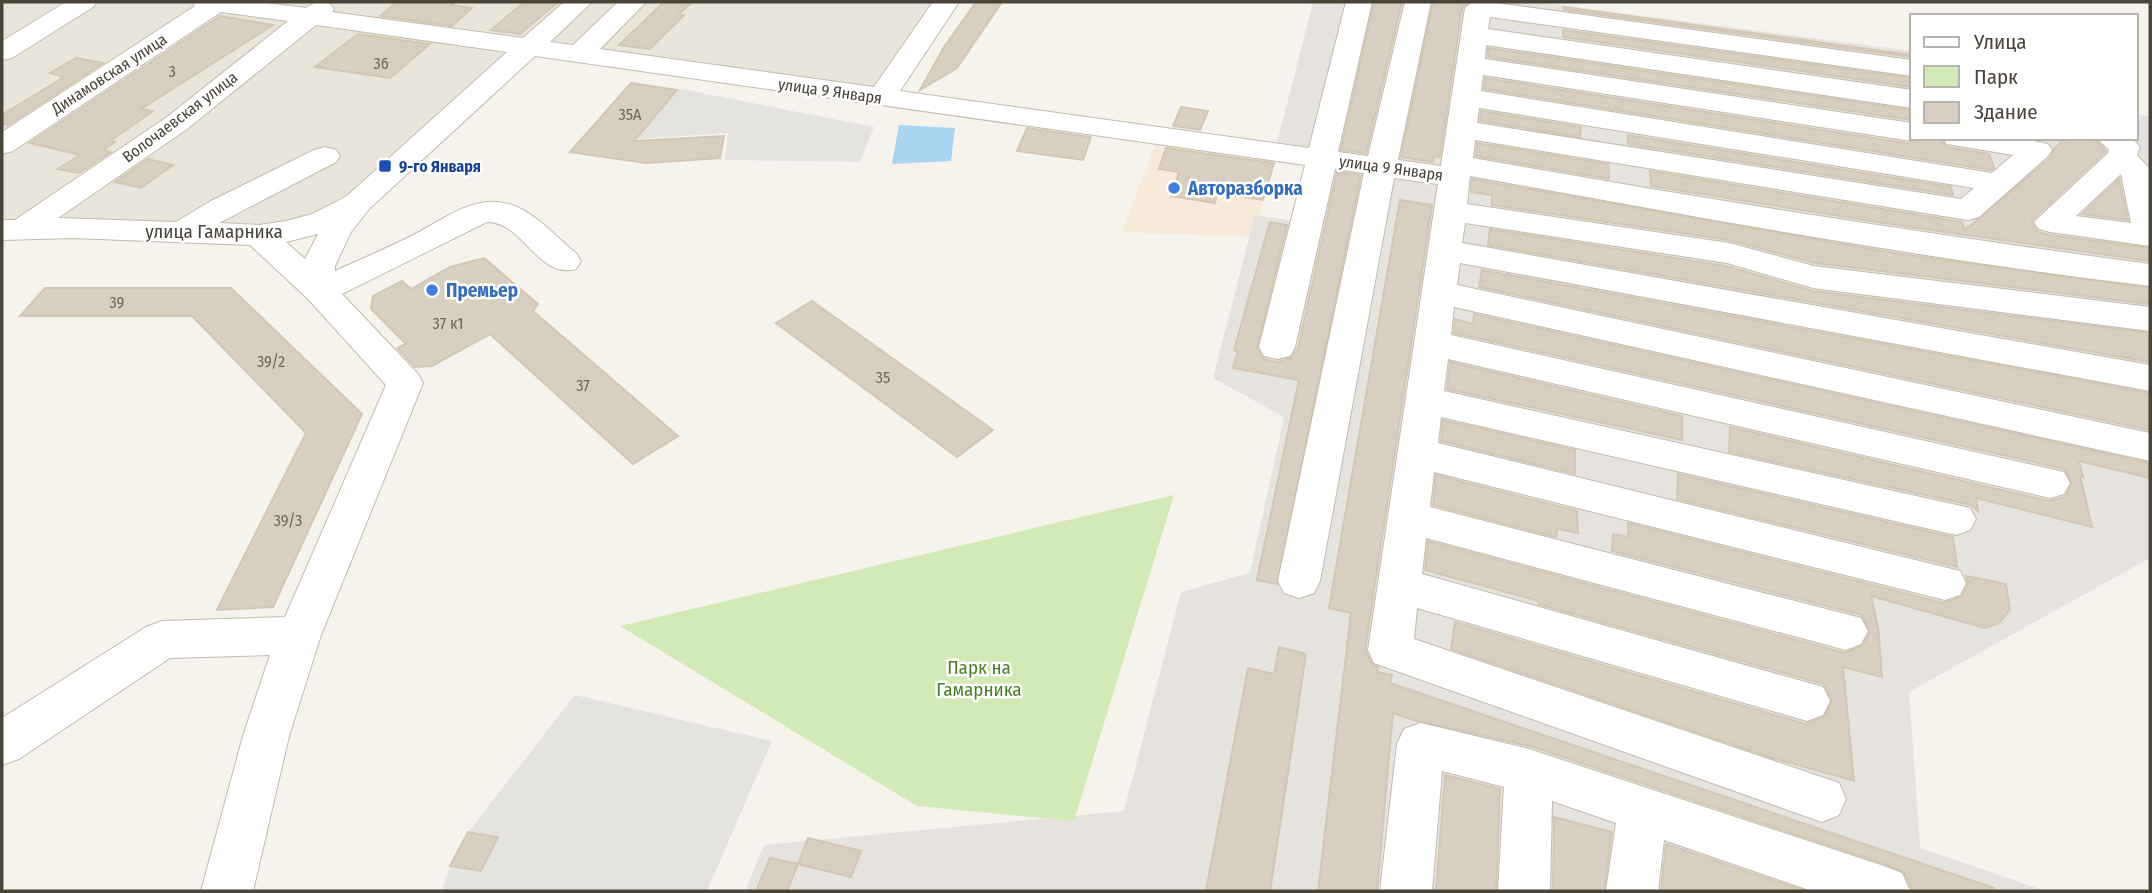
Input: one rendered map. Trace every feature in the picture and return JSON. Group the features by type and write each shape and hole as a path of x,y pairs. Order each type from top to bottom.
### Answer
{"street":[{"path":"2,52 84,2"},
{"name":"улица Гамарника","path":"13,229 259,235 313,226 359,202 579,2"},
{"path":"578,55 633,2"},
{"path":"881,98 946,2"},
{"path":"1277,347 1359,2"},
{"path":"1299,581 1381,167 1418,2"},
{"name":"улица 9 Января","path":"211,3 321,9 527,48 1381,167 1454,184"},
{"name":"Динамовская улица","path":"2,145 67,100 110,76 211,3"},
{"path":"1822,799 1390,650 1478,8 1910,68"},
{"name":"Волочаевская улица","path":"13,229 62,200 177,123 321,9"},
{"path":"1468,81 1910,99"},
{"path":"1468,81 1910,131"},
{"path":"1468,81 1968,210 2036,150 1970,140"},
{"path":"2117,147 2135,169 2150,236 2050,222 2117,147"},
{"path":"182,232 222,208 326,156"},
{"path":"1454,184 1703,209 1888,239 2150,275"},
{"path":"1454,184 1729,253 1813,277 2150,319"},
{"path":"320,291 318,266 336,229 359,202"},
{"path":"320,291 425,242 466,218 485,212 501,212 518,220 564,261"},
{"path":"227,891 266,736 299,635 405,383 320,291 259,235"},
{"path":"1445,250 2150,378"},
{"path":"1439,292 2150,447"},
{"path":"1432,343 2050,483"},
{"path":"1425,400 1956,519"},
{"path":"1417,453 1945,583"},
{"path":"1408,517 1846,631"},
{"path":"1399,585 1807,701"},
{"path":"2,744 162,640 299,635"},
{"path":"1406,891 1421,744 1530,771 1884,891"},
{"path":"1524,891 1530,771"},
{"path":"1632,891 1643,810"}],"shaded area":[{"path":"2,2 946,2 881,98 528,48 313,226 2,230"},
{"path":"1313,2 1537,2 1910,51 1910,140 2138,140 2138,114 2150,117 2150,558 1909,692 1920,848 2046,891 745,891 764,845 1124,811 1181,592 1250,573 1284,417 1213,378 1255,215 1301,222 1318,149 1277,143"},
{"path":"677,90 874,127 860,162 725,160 728,133 636,139"},
{"name":"Авторазборка","path":"1156,142 1275,158 1253,237 1122,232"},
{"path":"575,695 772,741 707,891 441,891 450,867 482,872 499,836 469,831"}],"green space":[{"name":"Парк на Гамарника","path":"1174,495 1074,821 917,806 620,626"}],"water":[{"path":"899,125 955,128 951,161 892,164"}],"building":[{"path":"397,2 455,2 451,5 472,8 452,26 380,16"},
{"path":"524,2 558,2 520,34 491,30"},
{"path":"664,2 692,2 679,14 684,15 650,49 619,45"},
{"path":"976,2 1002,2 957,68 920,90 944,47"},
{"path":"1374,2 1402,2 1366,153 1341,150"},
{"path":"1433,2 1468,2 1462,8 1440,157 1434,156 1433,162 1401,157"},
{"path":"1564,7 1910,57 1564,10"},
{"path":"220,16 273,25 141,109 153,111 110,141 115,142 103,150 111,152 79,173 58,169 80,155 30,143"},
{"path":"1563,30 1910,78 1910,87 1563,37"},
{"path":"358,34 430,44 390,78 315,67"},
{"path":"1488,48 1910,110 1910,120 1488,57"},
{"path":"76,58 103,63 8,125 2,124 2,115 64,77 50,73"},
{"path":"1485,78 1912,144 1920,140 1942,140 1947,147 1989,154 1994,168 1991,170 1484,89"},
{"path":"631,83 677,90 634,141 724,136 720,158 646,163 570,152"},
{"path":"1181,107 1208,111 1200,130 1173,126"},
{"path":"1481,111 1581,127 1580,137 1480,121"},
{"path":"1027,128 1091,137 1083,160 1017,151"},
{"path":"1628,135 1951,187 1953,195 1628,144"},
{"path":"2064,140 2096,140 2106,151 2032,220 2038,232 2150,248 2150,261 1896,225 1651,186 1650,171 1962,222 1965,230 2050,158 2054,149"},
{"path":"1477,143 1608,164 1609,179 1476,156"},
{"path":"1166,148 1274,163 1263,200 1217,193 1215,203 1171,196 1179,172 1159,169"},
{"path":"148,159 173,165 141,188 115,182"},
{"path":"1337,172 1361,175 1277,584 1257,580 1299,380 1233,368 1238,351 1234,350 1270,222 1287,225 1257,348 1263,359 1278,362 1292,357 1298,348"},
{"path":"1472,179 1894,253 2150,288 2150,304 1815,263 1729,240 1492,205 1492,195 1471,192"},
{"path":"2119,179 2128,220 2082,214"},
{"path":"1400,200 1432,205 1365,650 1372,664 1378,667 1377,672 1392,675 1390,683 1994,888 1993,891 1913,891 1904,872 1885,864 1530,746 1417,721 1393,713 1377,891 1318,891 1351,613 1329,608"},
{"path":"1490,229 1726,266 1813,291 2150,333 2150,362 1488,245"},
{"path":"484,258 538,304 533,311 678,436 633,464 490,334 432,366 415,367 397,348 406,344 371,309 373,296 402,281 411,289 450,267"},
{"path":"1482,270 2150,393 2150,430 1479,287"},
{"path":"45,288 231,288 362,414 273,607 217,610 306,433 192,316 20,316"},
{"path":"812,301 993,430 957,457 776,323"},
{"path":"1474,314 2150,463 2150,478 2079,461 2092,527 1976,498 1978,511 1971,505 1729,452 1730,427 2049,501 2065,497 2072,484 2065,469 1454,333 1455,319 1473,324"},
{"path":"1450,362 1682,416 1682,440 1447,389"},
{"path":"1443,420 1575,450 1575,474 1441,441"},
{"path":"1678,474 1953,537 1957,567 1677,499"},
{"path":"1436,475 1577,511 1578,533 1557,529 1556,537 1433,505"},
{"path":"1628,523 1944,603 1962,596 1968,584 1966,576 2006,584 2010,610 1998,624 1985,628 1871,596 1878,627 1882,677 1843,667 1854,781 1769,757 1451,649 1455,622 1806,724 1825,716 1832,700 1824,684 1425,570 1428,541 1845,653 1862,646 1870,632 1862,615 1612,551 1613,534 1628,537"},
{"path":"1279,647 1306,654 1270,891 1206,891 1248,668 1274,674"},
{"path":"1445,775 1500,789 1496,891 1436,891"},
{"path":"1554,817 1612,832 1604,891 1553,891"},
{"path":"468,832 498,837 481,871 450,866"},
{"path":"808,838 861,851 851,877 798,864"},
{"path":"1666,844 1805,891 1661,891"},
{"path":"770,858 798,864 787,891 756,891"}],"place":[{"name":"9-го Января","path":"385,166"},
{"name":"Авторазборка","path":"1174,188"},
{"name":"Премьер","path":"432,290"}]}
